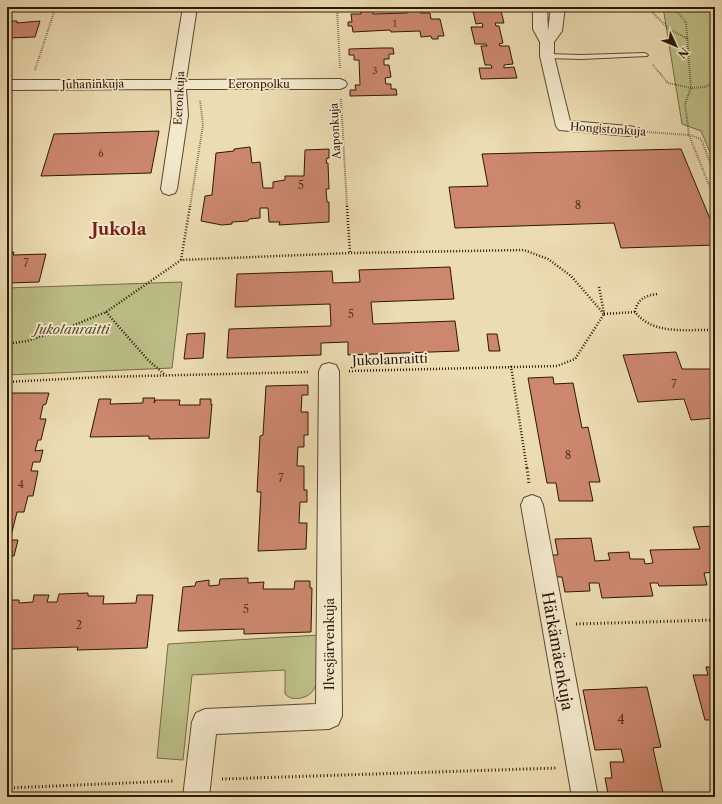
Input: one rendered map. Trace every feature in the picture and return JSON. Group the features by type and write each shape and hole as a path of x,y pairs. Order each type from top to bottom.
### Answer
{"street":[{"name":"Eeronkuja","path":"169,189 180,115 178,84 190,7"},
{"name":"Hongistonkuja","path":"540,7 540,29 547,49 564,126 628,131"},
{"path":"547,49 555,32 558,7"},
{"name":"Eeronpolku","path":"178,84 340,84"},
{"name":"Juhaninkuja","path":"7,85 178,84"},
{"name":"Ilvesjärvenkuja","path":"197,788 205,722 329,716 329,371"},
{"name":"Härkämäenkuja","path":"532,505 585,797"}],"lane":[{"path":"547,49 581,57 644,55"}],"path":[{"path":"7,10 172,7"},
{"name":"Aaponkuja","path":"337,7 350,253"},
{"path":"647,7 671,32 688,39"},
{"path":"672,7 686,22 691,88 685,104 689,135 715,200"},
{"path":"30,85 55,9"},
{"path":"644,55 668,83 691,88 704,87 715,83"},
{"name":"Hongistonkuja","path":"628,131 689,135"},
{"path":"689,135 701,139 715,175"},
{"path":"7,344 27,341 67,328 106,312 181,260 350,253 524,250 548,259 571,276 604,314"},
{"path":"599,287 604,314"},
{"path":"658,294 650,294 640,300 636,305 635,312 645,323 661,329 715,330"},
{"path":"106,312 148,360 164,374"},
{"path":"604,314 635,312"},
{"name":"Jukolanraitti","path":"7,382 164,374 557,366 575,359 604,314"},
{"path":"511,366 532,505"},
{"path":"554,625 715,620"},
{"path":"7,788 197,788 580,768"}],"green space":[{"path":"663,7 715,7 715,164 701,131 682,124"},
{"name":"Jukolanraitti","path":"182,282 172,368 7,375 7,288"},
{"path":"319,635 320,662 317,681 314,689 309,695 301,698 292,698 285,694 285,670 192,675 183,760 157,758 168,644"}],"building":[{"path":"421,10 421,13 430,13 431,19 440,19 444,36 438,36 438,39 432,39 431,36 421,37 420,31 391,32 390,30 353,32 352,26 348,26 348,22 352,22 351,14 361,14 361,11 373,11 373,14 407,13 407,11"},
{"path":"473,11 501,11 504,23 495,23 496,26 499,26 503,43 499,44 500,46 509,46 513,64 504,65 504,68 514,67 517,78 481,79 479,68 492,68 491,65 485,65 481,46 487,46 486,44 475,44 471,27 483,27 482,23 476,24"},
{"path":"7,21 17,21 17,23 40,21 35,37 7,38"},
{"path":"393,48 394,54 389,54 389,59 384,59 384,65 389,65 391,77 385,78 386,84 391,84 391,89 396,89 397,95 350,96 350,90 356,90 355,85 360,85 359,60 354,60 354,55 349,55 349,49"},
{"path":"159,131 151,173 41,176 54,134"},
{"path":"250,147 252,163 260,162 263,188 273,188 273,182 285,180 285,176 304,176 305,150 329,149 329,158 327,158 326,163 328,163 329,189 326,189 327,202 329,202 329,222 279,225 280,222 269,222 268,208 260,208 260,218 249,219 248,221 232,222 232,224 222,225 201,221 205,196 212,195 216,153"},
{"path":"681,149 715,231 715,245 621,248 614,223 455,228 449,187 488,186 482,154"},
{"path":"7,252 14,252 13,255 46,254 39,282 7,283"},
{"path":"450,267 454,299 371,302 373,324 455,321 459,351 348,355 348,342 321,343 321,355 227,358 229,329 331,326 330,304 235,307 237,274 332,271 333,283 360,282 359,270"},
{"path":"205,333 203,358 184,359 187,334"},
{"path":"487,334 497,334 500,351 489,351"},
{"path":"676,352 682,369 715,369 715,418 691,420 684,399 638,402 623,355"},
{"path":"553,377 554,384 573,383 582,428 588,427 600,482 589,482 593,501 559,501 556,483 547,483 528,378"},
{"path":"308,385 308,395 302,395 301,412 308,412 308,435 304,435 304,447 298,447 297,466 304,466 304,490 307,490 307,502 300,502 299,523 307,523 306,549 258,551 261,492 257,492 260,436 263,435 266,386"},
{"path":"9,393 49,393 46,404 43,405 40,419 46,419 41,440 38,440 35,451 43,450 40,462 33,462 31,471 38,471 33,496 28,496 24,512 17,512 10,540 18,540 14,556 7,556 7,401"},
{"path":"143,398 155,398 154,403 156,400 180,400 179,405 200,405 200,399 211,399 211,405 212,404 209,438 149,439 149,436 90,437 99,399 111,399 110,404 143,403"},
{"path":"715,526 715,572 704,573 707,585 659,586 658,583 650,583 653,596 602,598 599,583 589,583 590,591 565,592 562,577 555,577 551,555 558,555 555,539 591,538 595,561 610,560 608,553 629,552 630,559 644,559 645,564 653,563 650,550 700,549 693,527"},
{"path":"248,578 248,583 264,582 263,589 294,589 295,581 310,581 310,588 312,588 311,632 244,634 244,629 178,631 183,587 195,586 196,582 209,580 209,586 219,585 220,579"},
{"path":"88,593 88,596 104,596 103,604 136,603 137,595 153,595 147,648 77,650 78,647 9,649 7,653 7,600 19,600 19,603 33,602 34,595 49,595 47,602 57,602 59,594"},
{"path":"706,667 715,667 715,720 705,720 693,675 708,675"},
{"path":"647,687 661,747 653,748 664,797 616,797 616,793 608,794 605,778 612,778 610,762 624,762 621,749 595,750 583,690"},
{"path":"556,794 557,797 506,797 506,796"}],"district":[{"name":"Jukola","path":"119,229"}]}
